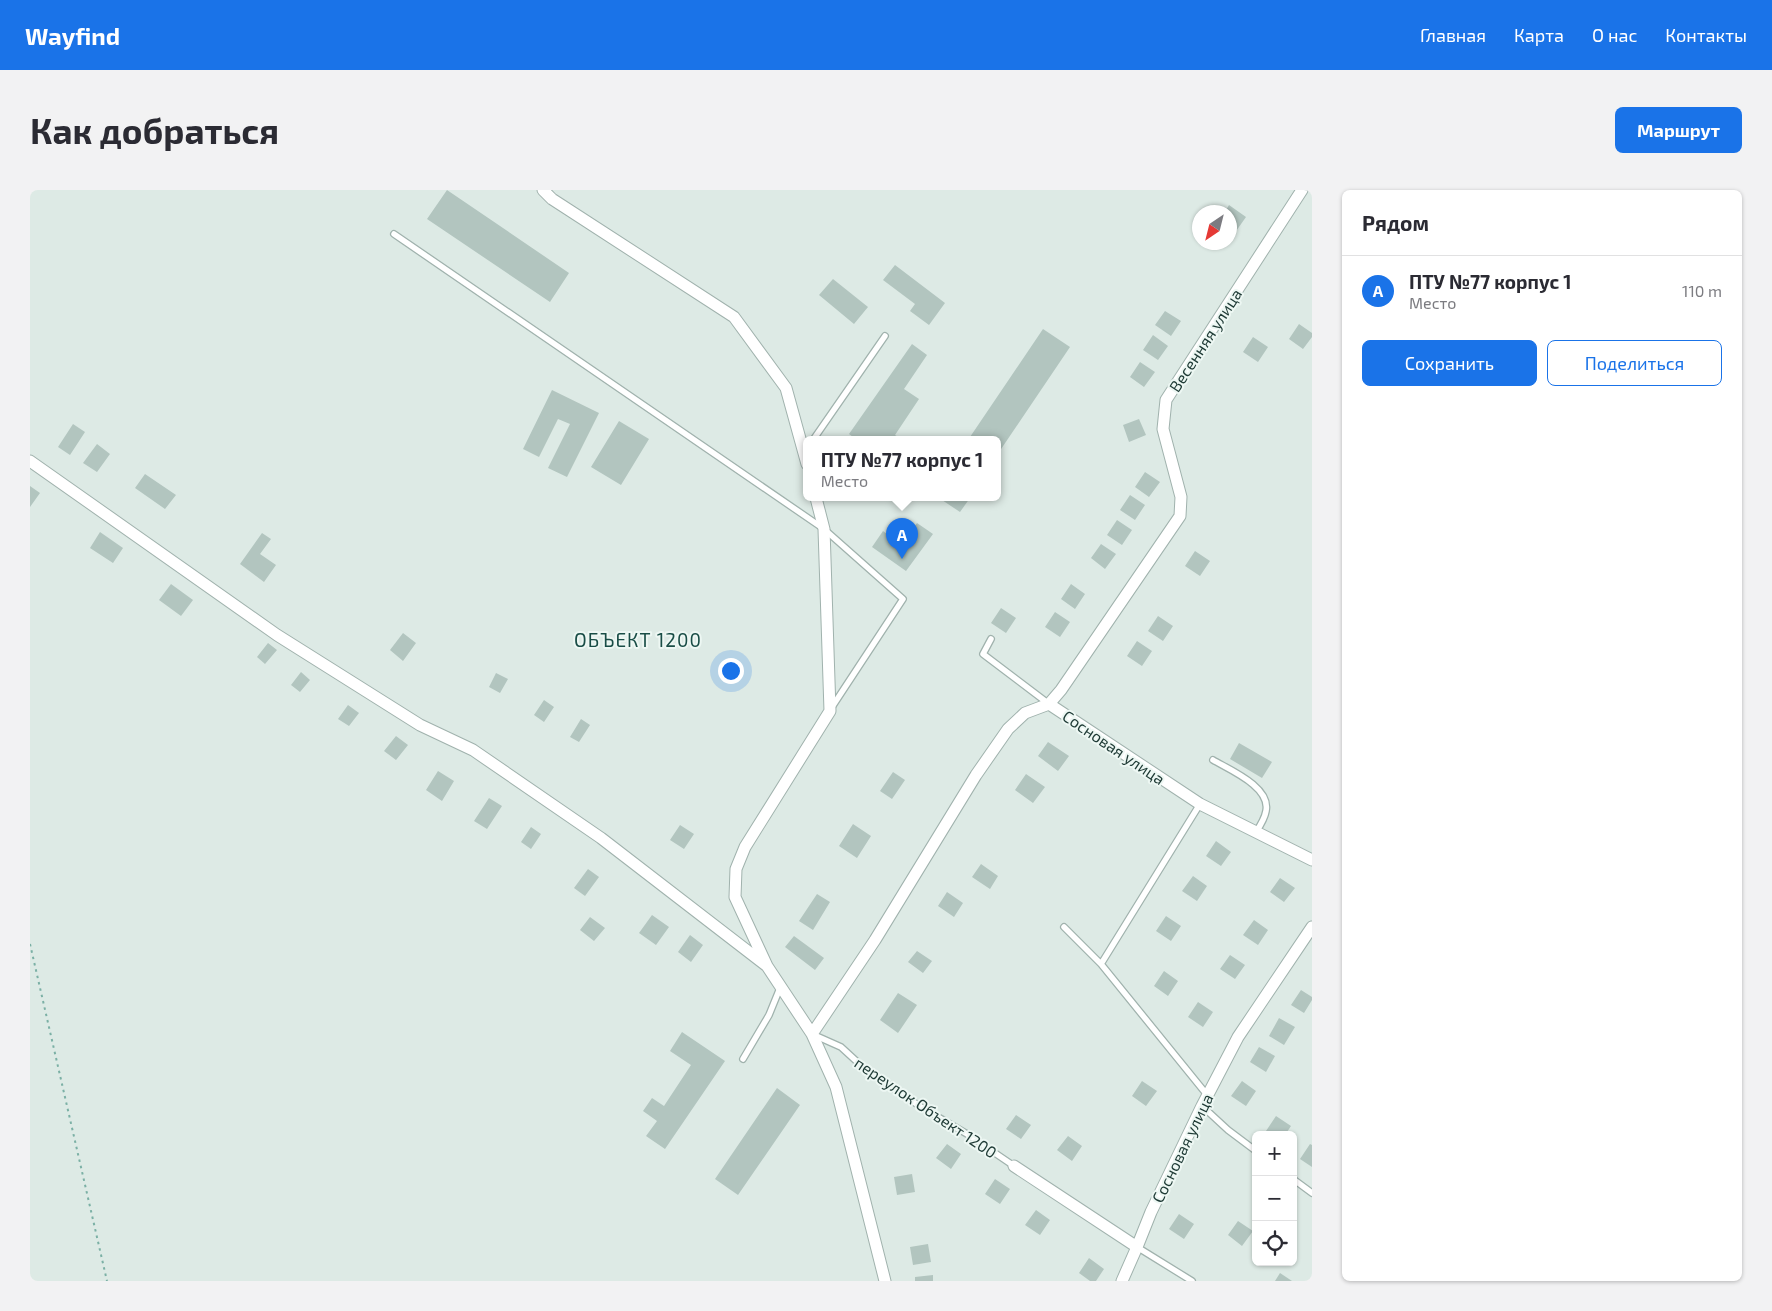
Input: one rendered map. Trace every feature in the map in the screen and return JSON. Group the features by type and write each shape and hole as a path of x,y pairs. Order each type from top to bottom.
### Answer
{"street":[{"path":"543,190 552,199 734,317 786,388 803,445"},
{"name":"Весенняя улица","path":"1049,704 1062,690 1180,516 1180,497 1163,429 1166,400 1302,190"},
{"path":"30,461 277,635 420,725 473,750 601,838 766,966"},
{"path":"817,501 824,529 830,711 745,847 736,869 735,897 766,966 812,1034 836,1087 885,1281"},
{"path":"812,1034 875,940 976,775 1008,729 1025,713 1049,704"},
{"name":"Сосновая улица","path":"1049,704 1200,804 1312,860"},
{"name":"Сосновая улица","path":"1122,1281 1151,1212 1238,1037 1312,927"},
{"path":"1014,1166 1137,1247"}],"lane":[{"path":"394,234 824,529 903,599 830,711"},
{"path":"816,436 886,336"},
{"path":"991,639 983,654 1049,704"},
{"path":"1213,760 1254,784 1265,799 1266,810 1256,832"},
{"path":"1101,964 1200,804"},
{"path":"1064,927 1101,964 1228,1130 1252,1148"},
{"path":"743,1059 769,1015 780,988"},
{"name":"переулок Объект 1200","path":"812,1034 841,1048 866,1070 1014,1166"},
{"path":"1297,1182 1312,1193"},
{"path":"1137,1247 1192,1281"}],"path":[{"path":"30,944 107,1281"}],"building":[{"path":"447,190 569,273 550,302 427,219"},
{"path":"1237,211 1246,217 1237,230"},
{"path":"895,265 945,303 929,325 910,311 915,304 883,280"},
{"path":"833,279 868,307 854,324 819,295"},
{"path":"1165,311 1181,321 1171,336 1155,325"},
{"path":"1299,324 1312,333 1312,337 1303,349 1289,339"},
{"path":"1043,329 1070,347 1001,449 1001,436 971,436"},
{"path":"1153,335 1168,346 1158,360 1143,350"},
{"path":"1253,337 1268,347 1258,362 1243,352"},
{"path":"912,344 927,355 904,389 919,399 895,435 897,436 852,436 849,434"},
{"path":"1140,362 1155,372 1144,387 1130,377"},
{"path":"552,390 599,413 567,477 548,468 570,424 558,419 539,457 523,449"},
{"path":"1139,419 1146,435 1129,442 1123,425"},
{"path":"619,421 649,439 621,485 591,467"},
{"path":"73,424 85,432 70,455 58,447"},
{"path":"97,444 110,454 97,472 83,463"},
{"path":"1145,472 1160,482 1149,497 1135,487"},
{"path":"145,474 176,495 165,509 135,488"},
{"path":"30,486 40,493 30,507"},
{"path":"1130,495 1145,505 1135,520 1120,510"},
{"path":"944,501 968,501 960,512"},
{"path":"1117,520 1132,530 1122,545 1107,535"},
{"path":"917,523 933,534 906,571 872,547 883,531 901,545"},
{"path":"100,532 123,548 113,563 90,548"},
{"path":"262,533 271,539 260,554 276,565 264,582 240,564"},
{"path":"1101,544 1116,554 1105,569 1091,558"},
{"path":"1195,551 1210,561 1200,576 1185,566"},
{"path":"171,584 193,600 181,616 159,600"},
{"path":"1071,584 1085,594 1075,609 1061,599"},
{"path":"1001,608 1016,618 1006,633 991,623"},
{"path":"1055,612 1070,622 1060,637 1045,627"},
{"path":"1158,616 1173,626 1163,641 1148,631"},
{"path":"403,633 416,643 403,661 390,650"},
{"path":"1137,641 1152,651 1142,666 1127,656"},
{"path":"268,643 277,650 265,664 257,657"},
{"path":"301,672 310,680 300,692 291,685"},
{"path":"496,673 508,679 500,693 489,687"},
{"path":"544,700 554,707 544,722 534,715"},
{"path":"348,705 359,713 349,726 338,719"},
{"path":"581,719 590,725 579,742 570,737"},
{"path":"396,736 408,745 396,760 384,751"},
{"path":"1048,742 1069,756 1058,771 1038,756"},
{"path":"1239,743 1272,762 1262,778 1230,759"},
{"path":"438,771 454,781 442,801 426,790"},
{"path":"893,772 905,780 892,799 880,791"},
{"path":"1026,774 1045,787 1033,803 1015,790"},
{"path":"489,798 502,806 487,829 474,821"},
{"path":"853,824 871,836 857,858 839,846"},
{"path":"680,825 694,834 684,849 670,840"},
{"path":"531,827 541,834 531,849 521,842"},
{"path":"1216,841 1231,852 1221,866 1206,856"},
{"path":"981,864 998,876 990,889 972,877"},
{"path":"588,869 599,877 585,896 574,888"},
{"path":"1193,876 1207,886 1197,901 1182,891"},
{"path":"1280,878 1295,888 1284,902 1270,892"},
{"path":"947,892 963,903 954,917 938,906"},
{"path":"817,894 830,902 813,930 799,921"},
{"path":"652,915 669,927 656,945 639,933"},
{"path":"1166,916 1181,926 1171,941 1156,931"},
{"path":"590,917 605,928 594,941 580,930"},
{"path":"1254,920 1268,930 1258,945 1243,935"},
{"path":"690,935 703,945 691,962 678,952"},
{"path":"794,936 824,958 815,970 785,947"},
{"path":"917,951 932,961 923,973 908,962"},
{"path":"1230,955 1245,965 1235,979 1220,969"},
{"path":"1164,971 1178,981 1168,996 1154,986"},
{"path":"1301,990 1312,997 1304,1013 1291,1005"},
{"path":"898,993 917,1005 898,1033 880,1020"},
{"path":"1198,1002 1213,1012 1203,1027 1188,1017"},
{"path":"1279,1018 1295,1027 1284,1045 1269,1036"},
{"path":"682,1032 725,1061 665,1149 646,1136 657,1121 643,1111 652,1098 664,1106 691,1065 670,1051"},
{"path":"1259,1047 1275,1056 1266,1072 1250,1062"},
{"path":"1142,1081 1157,1091 1146,1106 1132,1096"},
{"path":"1242,1081 1256,1091 1246,1106 1231,1096"},
{"path":"777,1088 800,1105 738,1195 715,1179"},
{"path":"1016,1115 1031,1125 1021,1139 1006,1129"},
{"path":"1276,1116 1291,1126 1288,1131 1266,1131"},
{"path":"1068,1136 1082,1146 1072,1161 1057,1150"},
{"path":"947,1144 961,1154 951,1169 936,1158"},
{"path":"1310,1144 1312,1145 1312,1167 1300,1159"},
{"path":"912,1174 915,1192 897,1195 894,1177"},
{"path":"995,1179 1010,1189 1000,1204 985,1194"},
{"path":"1036,1210 1050,1220 1040,1235 1025,1225"},
{"path":"1179,1214 1194,1224 1184,1239 1169,1229"},
{"path":"1238,1221 1252,1230 1242,1246 1228,1235"},
{"path":"928,1244 931,1262 913,1265 910,1247"},
{"path":"1089,1258 1104,1269 1096,1281 1090,1281 1079,1273"},
{"path":"1280,1273 1292,1281 1275,1281"},
{"path":"933,1275 933,1281 915,1281 915,1277"}],"place":[{"name":"ПТУ №77 корпус 1","path":"902,559"}],"district":[{"name":"ОБЪЕКТ 1200","path":"638,639"}]}
